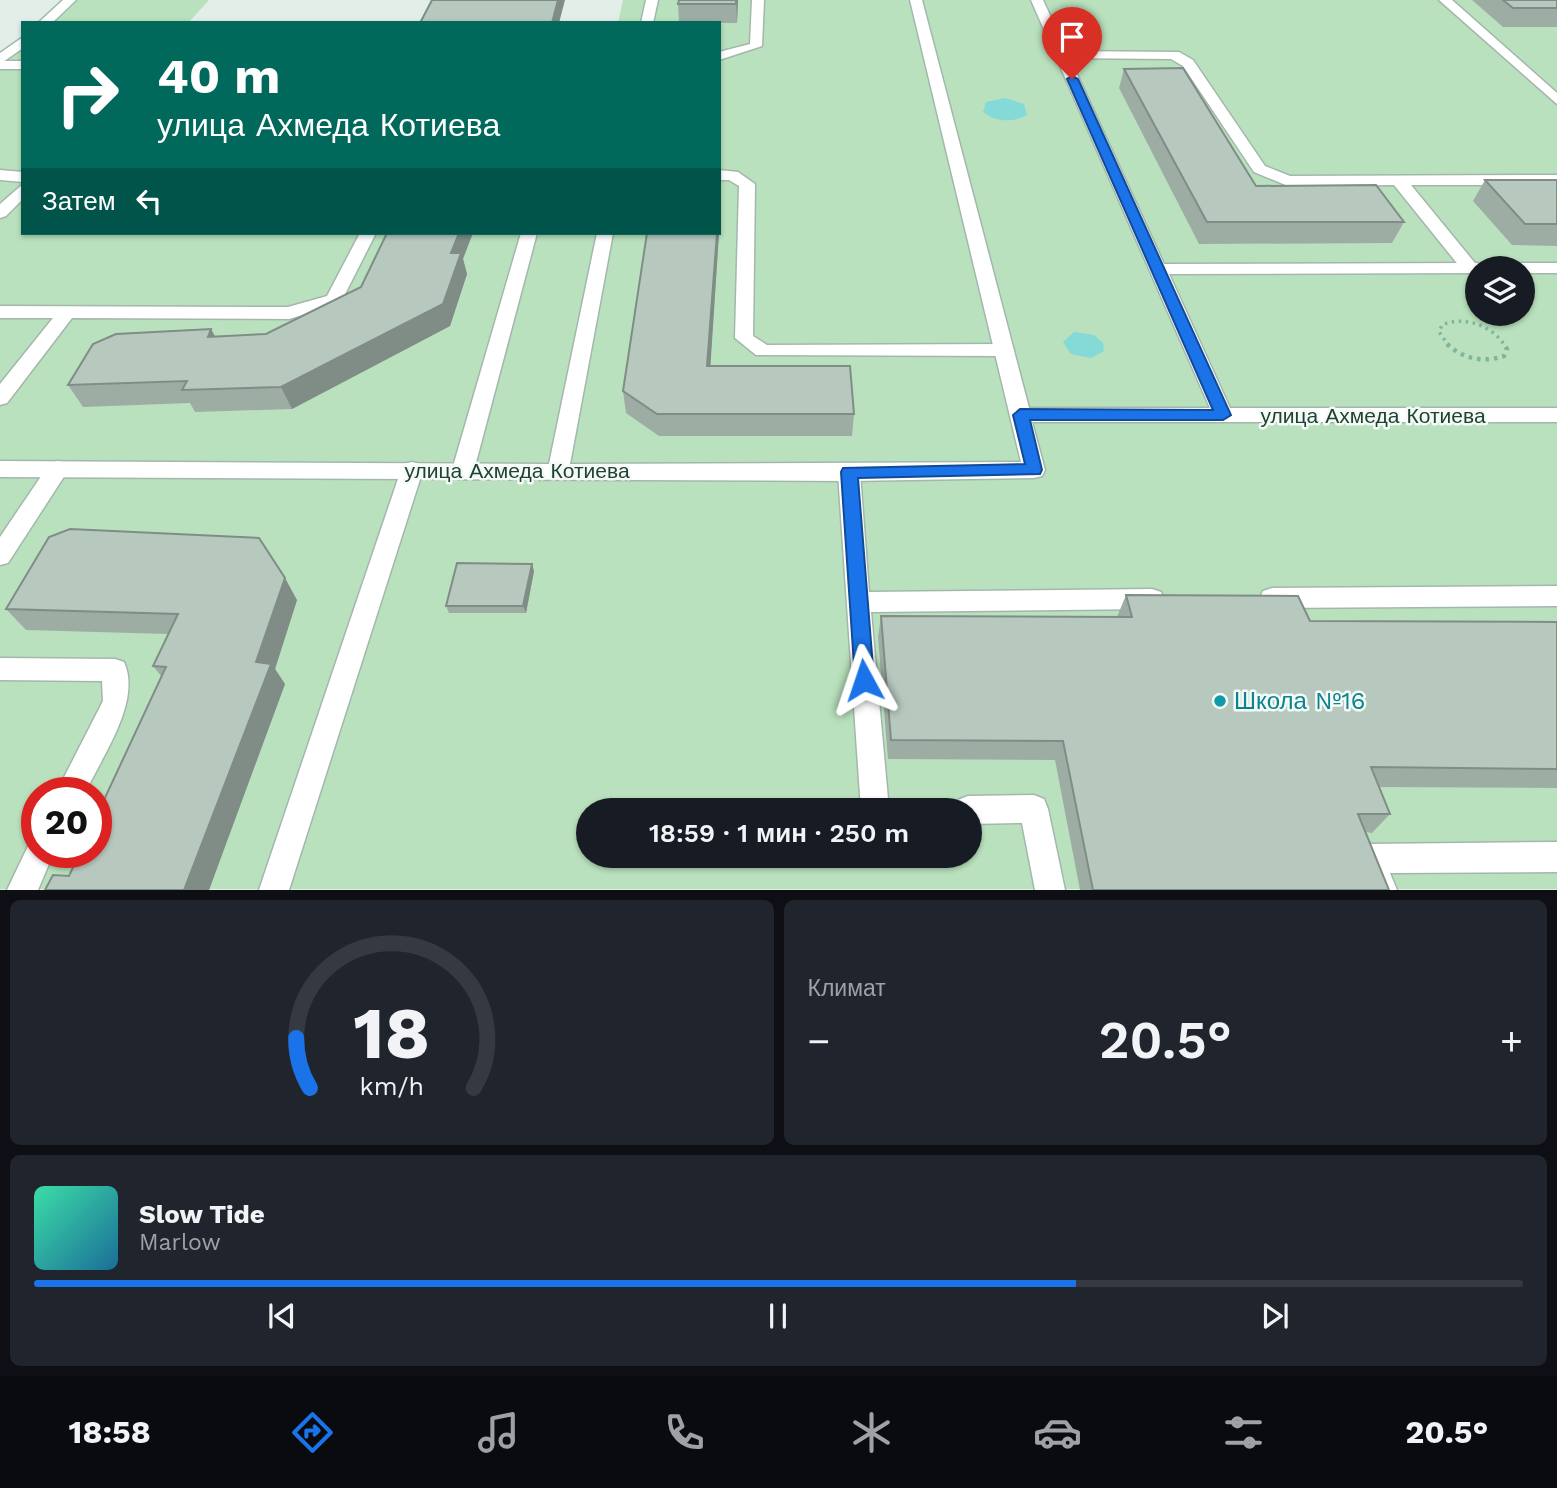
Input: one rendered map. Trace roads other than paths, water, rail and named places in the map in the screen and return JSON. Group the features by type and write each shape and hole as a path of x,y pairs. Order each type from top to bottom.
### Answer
{"street":[{"path":"46,21 70,0"},
{"path":"647,21 652,0"},
{"path":"721,55 756,46 758,0"},
{"path":"916,0 1020,415"},
{"path":"1037,0 1223,415"},
{"path":"1445,0 1557,100"},
{"path":"0,63 21,43"},
{"path":"1062,55 1174,55 1188,62 1259,169 1288,181 1557,180"},
{"path":"0,63 21,65"},
{"path":"1531,77 1557,77"},
{"path":"0,175 21,177"},
{"path":"721,175 732,175 747,184 744,338 763,351 1004,350"},
{"path":"1399,181 1465,259"},
{"path":"0,213 21,191"},
{"path":"0,312 289,313 334,300 368,235"},
{"path":"463,470 528,235"},
{"path":"558,470 605,235"},
{"path":"1156,269 1465,268"},
{"path":"1535,268 1557,268"},
{"path":"0,398 66,312"},
{"name":"улица Ахмеда Котиева","path":"0,469 849,472 1034,470 1020,415 1557,415"},
{"path":"0,556 58,469"},
{"path":"274,890 412,470"},
{"path":"849,472 874,798"},
{"path":"1250,598 1557,596"},
{"path":"858,602 1180,599"},
{"path":"0,669 115,670 116,702 78,777"},
{"path":"982,810 1034,810 1050,890"},
{"path":"1382,890 1370,859 1557,857"},
{"path":"22,890 32,868"}],"water":[{"path":"1005,98 1024,104 1027,115 1004,120 983,112 986,102"},
{"path":"1074,332 1094,335 1103,343 1104,351 1091,358 1071,354 1063,342"}],"place":[{"name":"Школа №16","path":"1220,701"}]}
